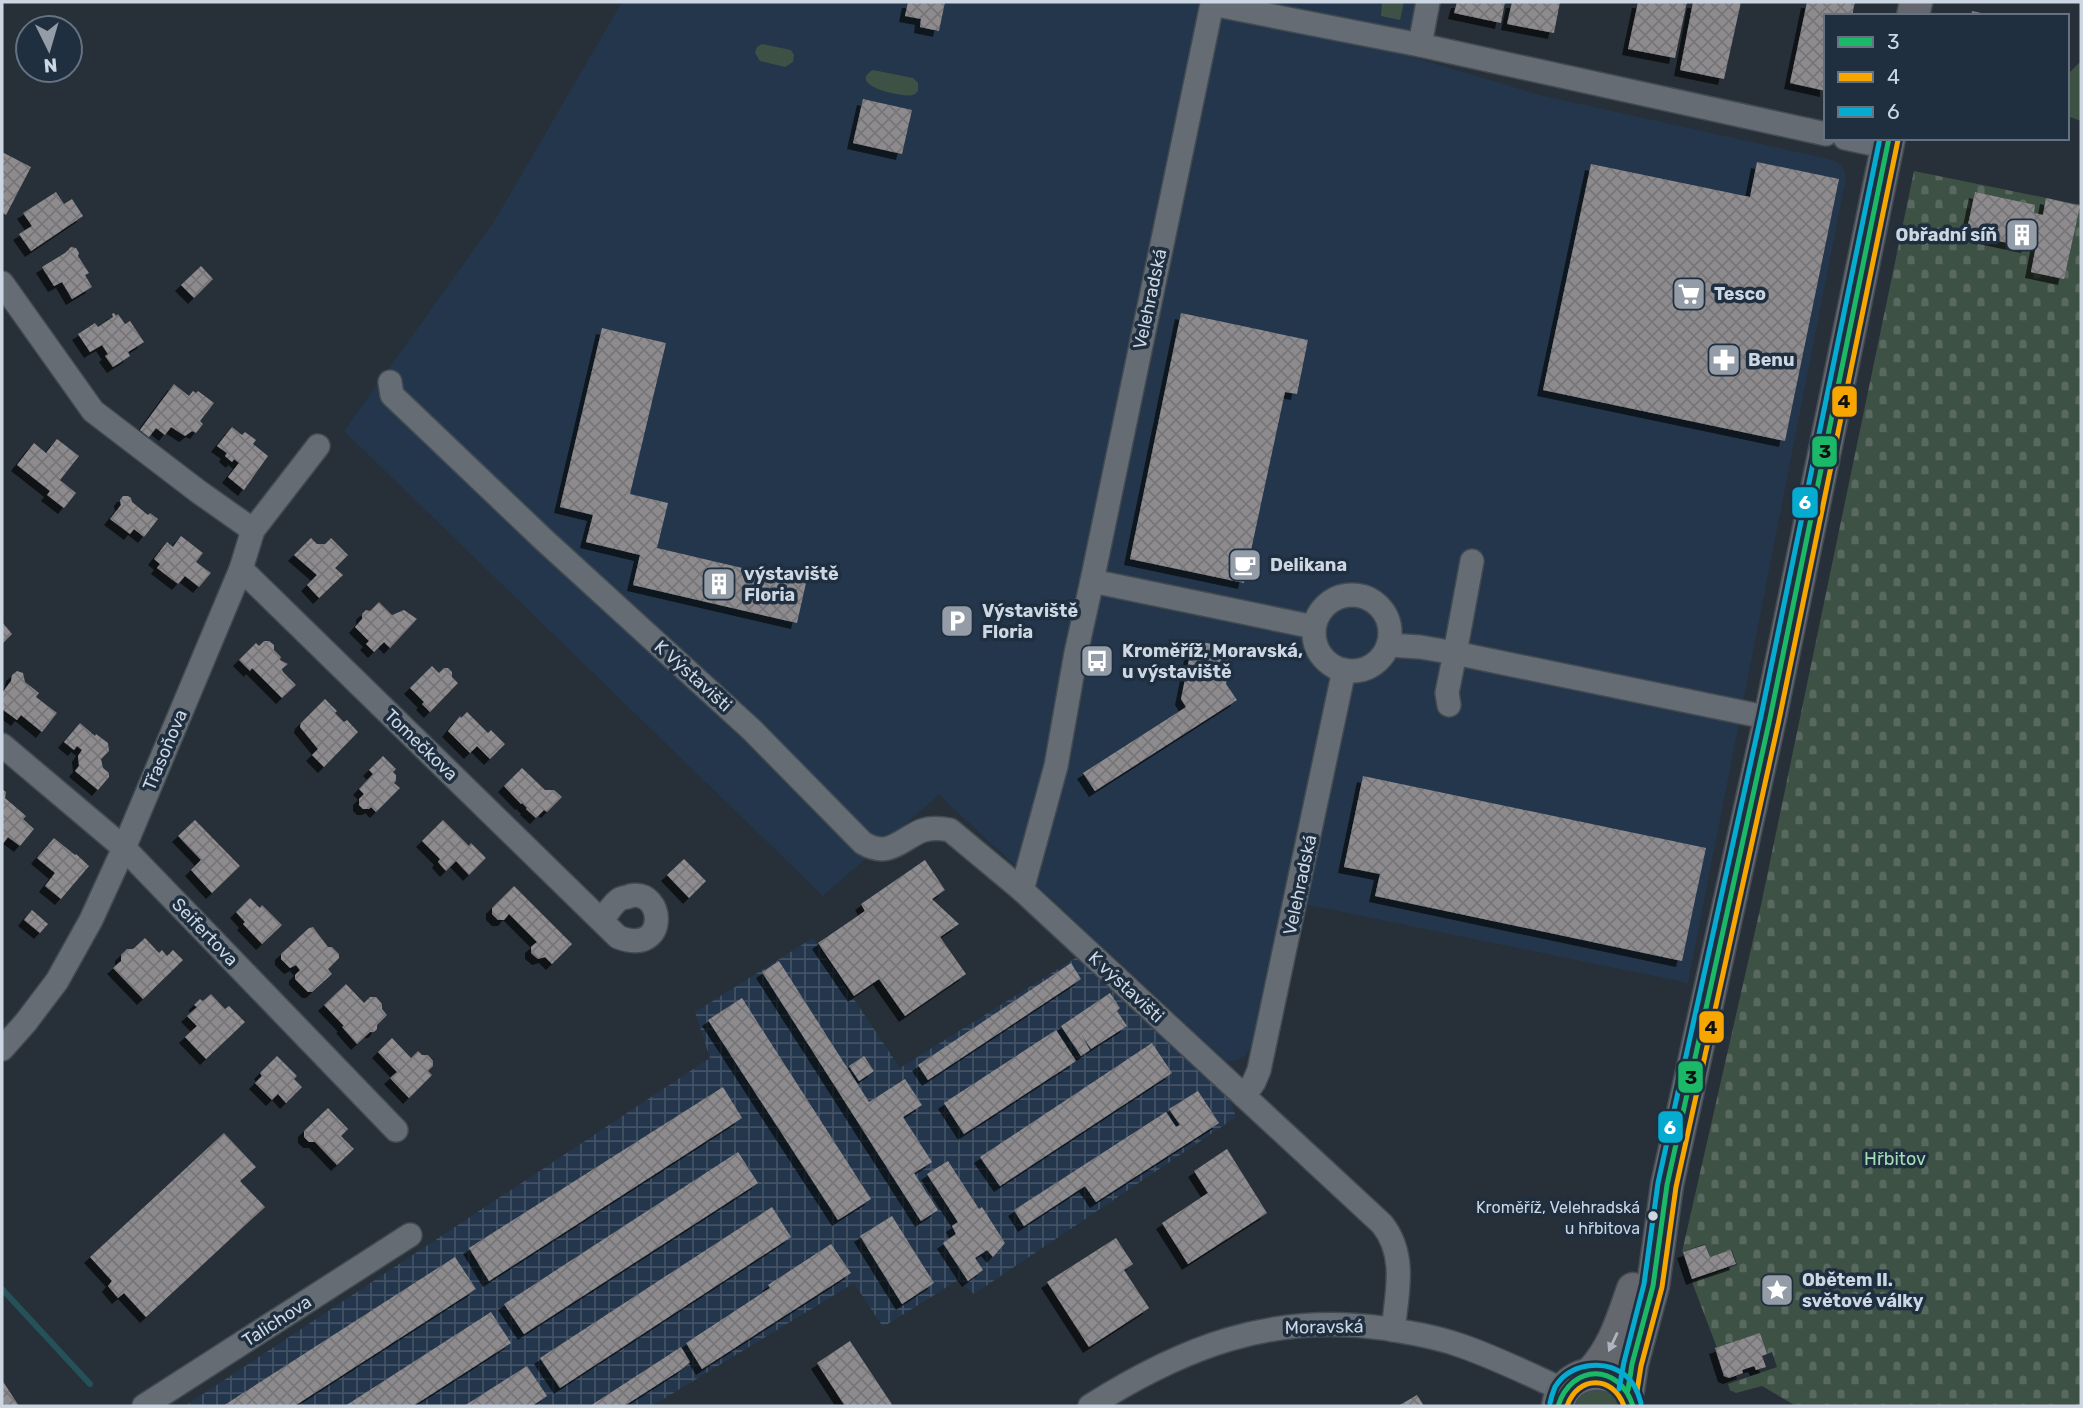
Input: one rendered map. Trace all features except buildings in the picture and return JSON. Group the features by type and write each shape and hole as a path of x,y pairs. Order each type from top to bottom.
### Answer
{"main road":[{"path":"1630,1398 1632,1364 1653,1286 1667,1185 1770,718 1888,143"},
{"path":"1591,1373 1614,1342 1667,1185"},
{"path":"1561,1398 1571,1382 1580,1376 1602,1373 1621,1382 1630,1398"}],"street":[{"path":"1428,2 1420,45 1824,134"},
{"name":"Velehradská","path":"1093,581 1212,4 1420,45"},
{"path":"1862,140 1888,143"},
{"path":"2,283 9,303 93,411 253,530"},
{"name":"K Výstavišti","path":"390,382 392,396 543,539 752,730 863,843 873,849 893,848 923,830 936,827 950,830 975,848 1022,890"},
{"name":"Třasoňova","path":"2,1049 26,1022 75,953 124,848 241,569 253,530 318,446"},
{"path":"1449,705 1447,693 1472,561"},
{"name":"Tomečkova","path":"241,569 602,920"},
{"path":"1022,890 1056,766 1076,653 1093,581 1314,627"},
{"path":"1340,596 1367,598 1379,606 1387,617 1390,631 1388,645 1382,657 1371,666 1358,671 1331,665 1320,655 1314,641 1318,613 1327,603 1340,596"},
{"path":"1388,645 1455,653 1770,718"},
{"name":"Velehradská","path":"1244,1096 1254,1082 1262,1059 1344,670"},
{"name":"Seifertova","path":"2,746 124,848 396,1130"},
{"name":"K výstavišti","path":"1022,890 1369,1212 1390,1235 1399,1263 1393,1330"},
{"name":"Talichova","path":"144,1406 411,1235"},
{"name":"Moravská","path":"1090,1406 1172,1360 1244,1335 1316,1324 1393,1330 1455,1343 1561,1398"}],"shaded area":[{"path":"622,2 1419,2 1409,56 1540,95 1833,160 1841,165 1845,172 1845,183 1688,983 1284,900 1254,1042 1245,1056 1235,1061 1226,1061 939,795 823,896 344,431 495,220"},
{"path":"813,938 900,1068 1082,954 1225,1087 1236,1117 974,1294 958,1280 883,1327 854,1283 652,1406 185,1406 710,1058 695,1012"}],"green space":[{"path":"1382,2 1404,2 1400,20 1381,16"},
{"path":"762,44 791,50 794,55 793,62 785,67 760,61 755,53 757,47"},
{"path":"2081,61 2081,121 2069,117 2069,73"},
{"path":"873,70 913,78 918,83 918,91 913,95 900,95 880,90 866,81 866,76"},
{"name":"Hřbitov","path":"1914,171 2081,205 2081,1406 1796,1406 1762,1386 1736,1393 1730,1390 1728,1384 1777,1367 1772,1352 1767,1354 1760,1333 1717,1348 1692,1282 1737,1265 1732,1250 1710,1257 1705,1244 1682,1252 1761,905"},
{"path":"1612,1388 1620,1397 1622,1406 1570,1406 1578,1390"}],"waterway":[{"path":"2,1289 90,1384"}],"transit line":[{"name":"6","path":"1619,1389 1644,1284 1658,1183 1761,716 1880,140"},
{"name":"3","path":"1628,1390 1632,1364 1653,1286 1667,1185 1770,718 1889,140"},
{"name":"4","path":"1637,1391 1662,1287 1676,1187 1779,720 1898,140"},
{"name":"6","path":"1550,1403 1555,1387 1561,1379 1578,1369 1597,1365 1607,1366 1625,1375 1635,1387 1641,1403"},
{"name":"3","path":"1558,1406 1574,1382 1584,1376 1596,1374 1617,1382 1633,1406"},
{"name":"4","path":"1567,1406 1579,1389 1596,1383 1612,1389 1624,1406"}],"place":[{"name":"Obřadní síň","path":"2022,235"},
{"name":"Tesco","path":"1689,294"},
{"name":"Benu","path":"1724,360"},
{"name":"Delikana","path":"1245,565"},
{"name":"výstaviště Floria","path":"719,584"},
{"name":"Výstaviště Floria","path":"957,621"},
{"name":"Kroměříž, Moravská, u výstaviště","path":"1097,661"},
{"name":"Kroměříž, Velehradská u hřbitova","path":"1653,1216"},
{"name":"Obětem II. světové války","path":"1777,1290"}]}
